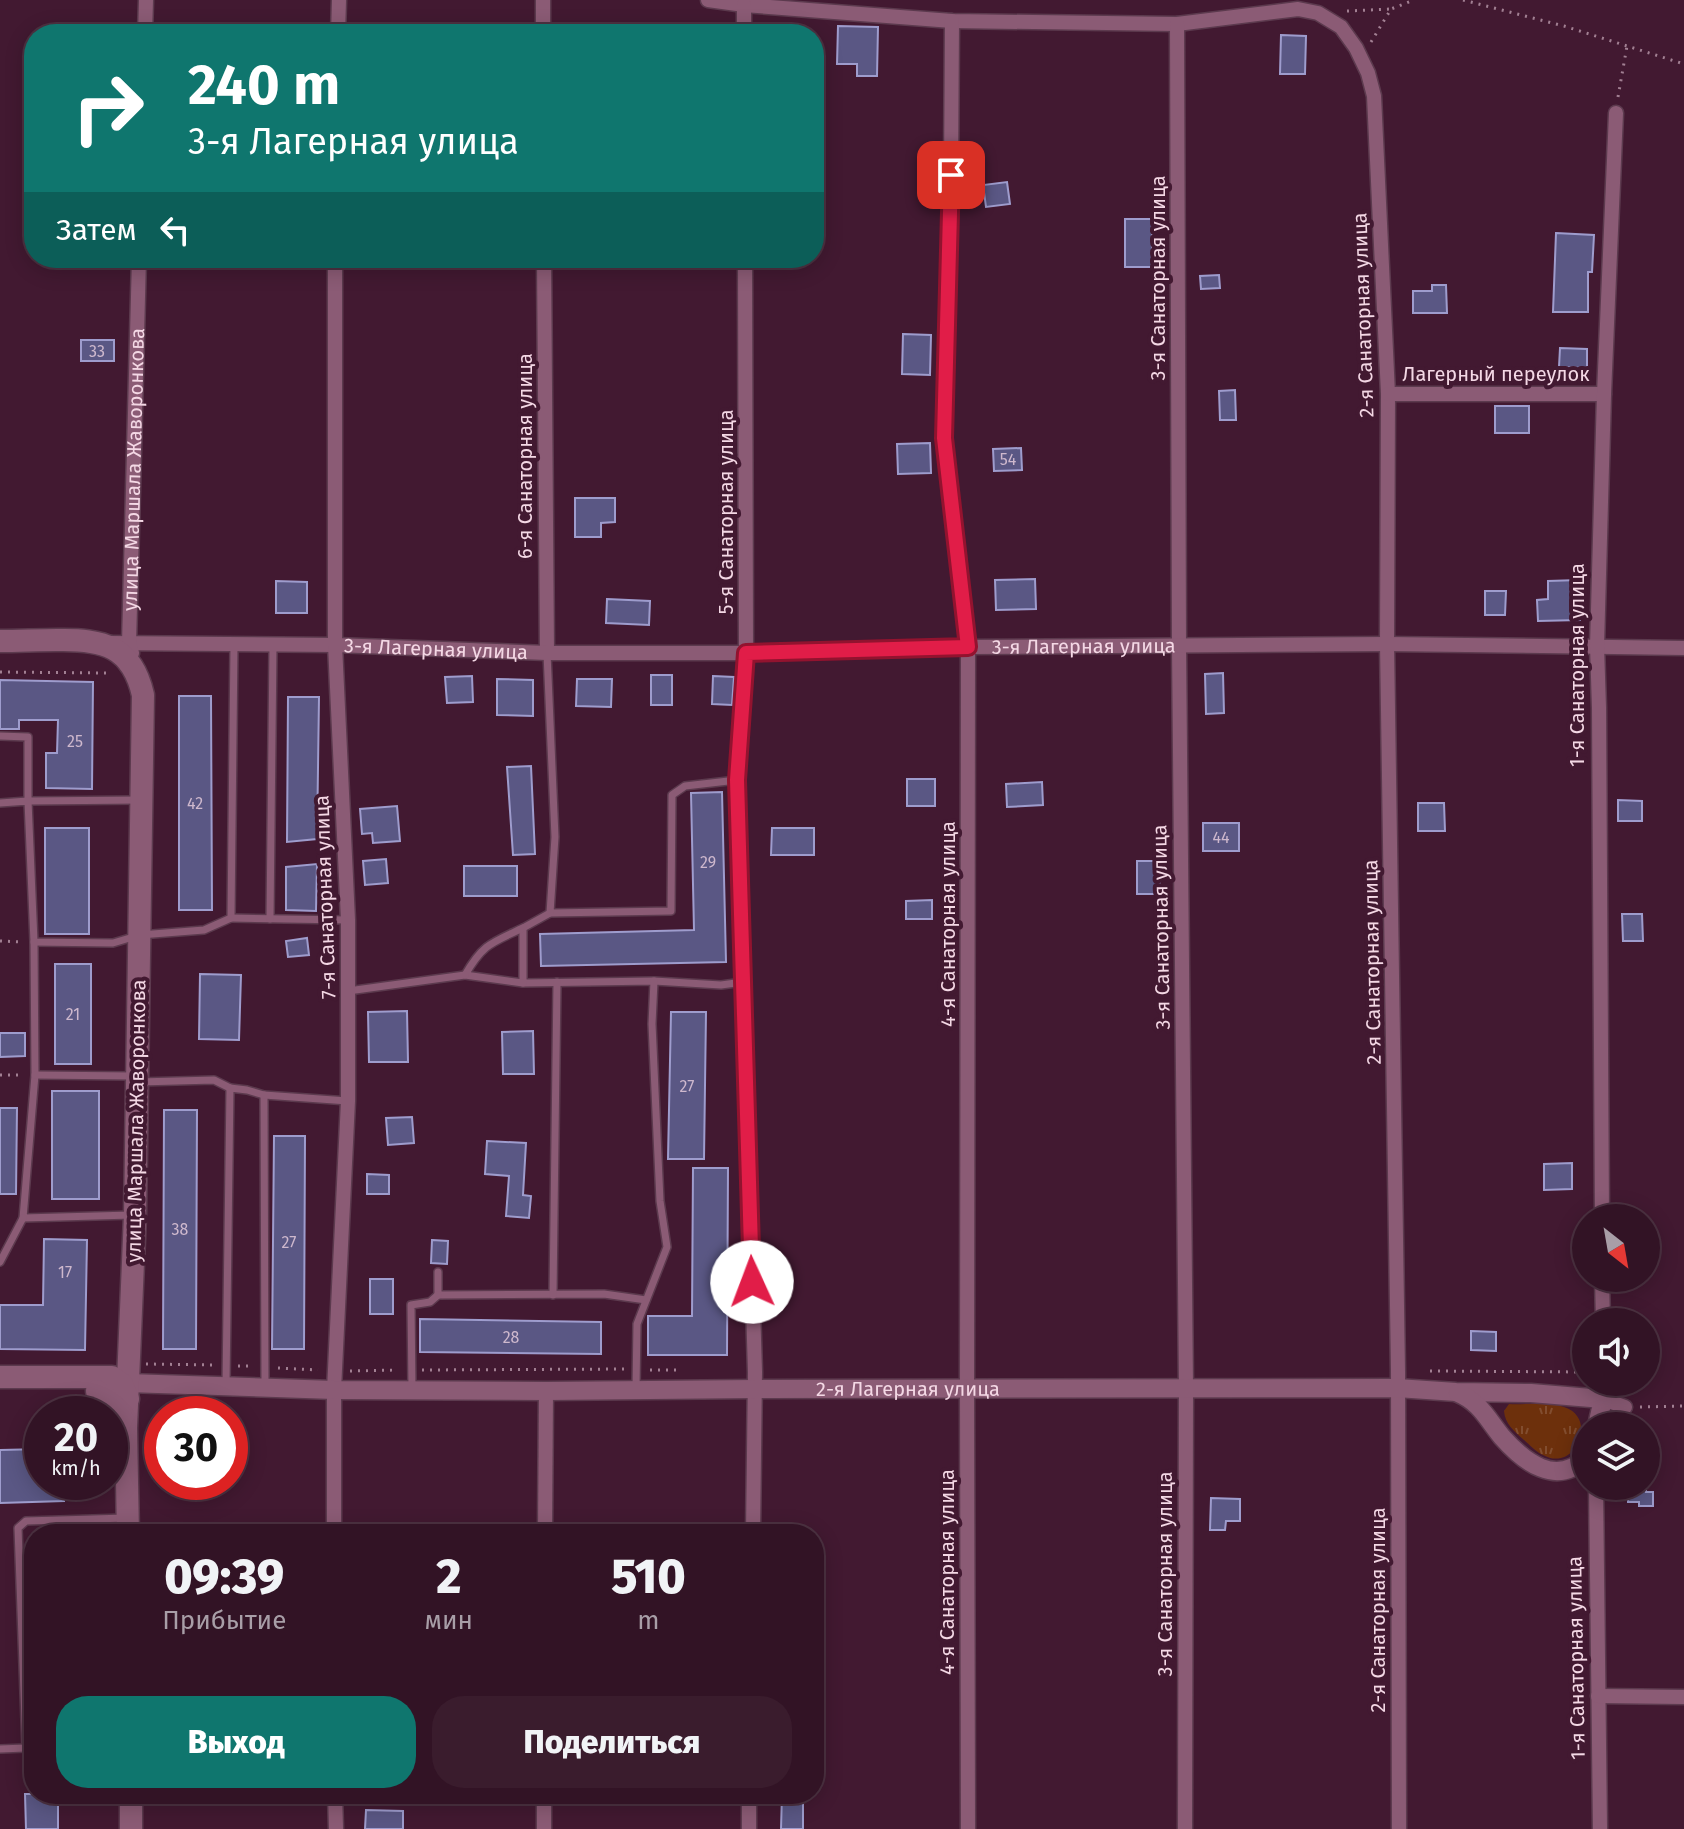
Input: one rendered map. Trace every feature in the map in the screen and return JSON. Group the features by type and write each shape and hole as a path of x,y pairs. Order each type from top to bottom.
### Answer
{"main road":[{"name":"3-я Лагерная улица","path":"0,641 78,639 100,642"},
{"path":"100,642 125,656 139,681"},
{"name":"улица Маршала Жаворонкова","path":"126,1396 135,1215 144,708 139,681"},
{"name":"2-я Лагерная улица","path":"0,1377 112,1377 126,1389"},
{"path":"0,1391 126,1389"},
{"path":"97,1391 104,1396"},
{"name":"улица Маршала Жаворонкова","path":"127,1500 128,1524"},
{"path":"131,1804 131,1829"}],"street":[{"path":"145,24 146,0"},
{"path":"338,24 339,0"},
{"path":"543,0 543,24"},
{"path":"708,0 952,21 1177,24 1298,9 1318,13"},
{"path":"744,5 744,24"},
{"name":"2-я Санаторная улица","path":"1318,13 1341,27 1356,48 1374,96 1388,394 1387,644 1397,1388 1399,1829"},
{"name":"4-я Санаторная улица","path":"952,21 944,438 968,647 968,1829"},
{"name":"3-я Санаторная улица","path":"1177,24 1186,1389 1185,1829"},
{"name":"1-я Санаторная улица","path":"1602,1204 1597,646 1616,113"},
{"name":"улица Маршала Жаворонкова","path":"139,268 129,644 139,681"},
{"name":"7-я Санаторная улица","path":"334,1524 334,1390 348,1101 348,920 335,645 335,268"},
{"name":"6-я Санаторная улица","path":"544,268 547,653"},
{"name":"5-я Санаторная улица","path":"745,268 746,653 737,780 755,1389 753,1524"},
{"name":"Лагерный переулок","path":"1388,394 1604,394"},
{"name":"3-я Лагерная улица","path":"100,642 335,645 547,653 1387,644 1684,648"},
{"name":"2-я Лагерная улица","path":"126,1389 226,1386 546,1391 1397,1388 1572,1394"},
{"path":"545,1524 546,1391"},
{"path":"1456,1392 1477,1404 1503,1438 1535,1466 1556,1472 1572,1468"},
{"path":"1563,1395 1586,1407 1589,1412"},
{"name":"2-я Лагерная улица","path":"1611,1396 1625,1407"},
{"name":"1-я Санаторная улица","path":"1596,1500 1600,1829"},
{"path":"1598,1696 1684,1697"},
{"path":"335,1804 336,1829"},
{"path":"544,1804 544,1829"},
{"path":"749,1804 749,1829"}],"lane":[{"path":"231,918 234,645"},
{"path":"270,919 273,646"},
{"path":"547,653 555,837 550,913"},
{"path":"0,736 28,737 35,1075 23,1218 0,1262"},
{"path":"465,975 477,954 492,942 550,913 671,911 672,795 685,786 737,780"},
{"path":"0,803 142,800"},
{"path":"34,942 113,943 140,935 204,930 231,918 348,920"},
{"path":"523,928 523,983"},
{"path":"348,991 465,975 523,983 654,981 721,985 743,982"},
{"path":"636,1390 637,1324 667,1247 660,1201 652,1024 654,981"},
{"path":"553,1295 557,982"},
{"path":"35,1075 214,1080 230,1088 264,1095 348,1101"},
{"path":"226,1386 230,1088"},
{"path":"264,1095 265,1387"},
{"path":"23,1218 135,1215"},
{"path":"438,1272 438,1295"},
{"path":"412,1390 411,1305 430,1302 438,1295 604,1294 646,1300"},
{"path":"24,1638 18,1528 26,1521 87,1524"},
{"path":"0,1749 24,1748"}],"path":[{"path":"1318,13 1391,9 1414,0"},
{"path":"1463,0 1564,26 1684,64"},
{"path":"1361,59 1391,9"},
{"path":"1616,113 1627,45"},
{"path":"0,672 106,673"},
{"path":"0,941 34,942"},
{"path":"0,1075 35,1075"},
{"path":"1625,1407 1684,1406"}],"green space":[{"path":"1509,1404 1564,1407 1572,1412 1572,1452 1555,1459 1540,1454 1508,1424 1504,1411"}],"building":[{"path":"838,26 878,27 877,76 857,76 857,64 837,64"},
{"path":"1281,35 1306,36 1305,74 1280,74"},
{"path":"1007,182 1010,204 986,207 983,185"},
{"path":"1125,219 1152,219 1152,267 1125,267"},
{"path":"1556,233 1594,235 1592,272 1588,272 1588,312 1553,312"},
{"path":"1219,275 1220,288 1201,289 1200,276"},
{"path":"1432,285 1446,285 1447,313 1413,313 1413,291 1432,291"},
{"path":"903,334 931,335 930,375 902,374"},
{"path":"81,340 114,340 114,361 81,361"},
{"path":"1560,348 1587,349 1587,368 1559,367"},
{"path":"1235,390 1236,420 1220,420 1219,391"},
{"path":"1495,406 1529,406 1529,433 1495,433"},
{"path":"930,443 931,473 898,474 897,444"},
{"path":"1021,448 1022,470 994,471 993,449"},
{"path":"575,498 615,498 615,522 601,523 601,537 575,537"},
{"path":"1035,579 1036,609 996,610 995,580"},
{"path":"1579,580 1580,620 1538,621 1537,600 1548,599 1548,581"},
{"path":"276,581 307,582 307,613 276,613"},
{"path":"1485,591 1506,591 1505,615 1485,615"},
{"path":"607,599 650,601 649,625 606,623"},
{"path":"1223,673 1224,713 1206,714 1205,674"},
{"path":"651,675 672,675 672,705 651,705"},
{"path":"472,676 473,702 447,703 445,677"},
{"path":"713,676 734,677 732,705 712,704"},
{"path":"497,679 533,680 533,716 497,715"},
{"path":"577,679 612,679 611,707 576,706"},
{"path":"0,680 93,682 92,789 46,788 46,753 57,753 58,720 19,720 19,729 0,729"},
{"path":"179,696 211,696 212,910 179,910"},
{"path":"288,697 319,697 317,839 287,842"},
{"path":"531,766 535,854 513,855 507,767"},
{"path":"907,779 935,779 935,806 907,806"},
{"path":"1042,782 1043,805 1007,807 1006,784"},
{"path":"722,792 726,962 541,966 540,934 694,930 691,793"},
{"path":"1618,800 1642,801 1642,821 1618,821"},
{"path":"1418,803 1444,803 1445,831 1418,831"},
{"path":"397,806 400,841 373,843 372,833 362,834 360,809"},
{"path":"1203,823 1239,823 1239,851 1203,851"},
{"path":"45,828 89,828 89,934 45,934"},
{"path":"772,828 814,828 814,855 771,855"},
{"path":"386,859 388,883 365,885 363,861"},
{"path":"1137,861 1160,861 1160,894 1137,894"},
{"path":"317,864 316,911 286,910 286,867"},
{"path":"464,866 517,866 517,896 464,896"},
{"path":"932,900 932,919 906,919 906,901"},
{"path":"1622,914 1642,914 1643,941 1623,941"},
{"path":"307,938 309,955 288,957 286,941"},
{"path":"55,964 91,964 91,1064 55,1064"},
{"path":"200,974 241,975 239,1040 199,1039"},
{"path":"407,1011 408,1062 369,1062 368,1012"},
{"path":"671,1012 706,1012 704,1159 668,1159"},
{"path":"533,1031 534,1074 503,1074 502,1032"},
{"path":"0,1033 25,1033 25,1056 0,1057"},
{"path":"52,1091 99,1091 99,1199 52,1199"},
{"path":"0,1108 17,1108 16,1194 0,1194"},
{"path":"164,1110 197,1110 196,1349 163,1349"},
{"path":"412,1117 414,1143 388,1145 386,1118"},
{"path":"274,1136 305,1136 304,1349 272,1349"},
{"path":"487,1141 526,1143 523,1195 531,1196 529,1218 506,1216 509,1176 485,1174"},
{"path":"1572,1163 1572,1189 1544,1190 1544,1164"},
{"path":"693,1168 728,1168 727,1355 648,1355 648,1316 692,1316"},
{"path":"367,1174 389,1175 389,1194 367,1194"},
{"path":"44,1239 87,1240 85,1350 0,1349 0,1305 43,1305"},
{"path":"432,1240 448,1241 447,1264 431,1263"},
{"path":"370,1279 393,1279 393,1314 370,1314"},
{"path":"420,1319 601,1322 601,1354 420,1352"},
{"path":"1471,1331 1496,1332 1496,1351 1471,1350"},
{"path":"24,1449 24,1500 64,1501 0,1503 0,1450"},
{"path":"1211,1498 1240,1499 1240,1521 1226,1521 1225,1530 1210,1530"},
{"path":"1653,1500 1653,1506 1639,1506 1639,1502 1628,1502"},
{"path":"25,1804 58,1804 58,1829 26,1829"},
{"path":"782,1804 803,1804 803,1829 781,1829"},
{"path":"366,1810 403,1811 403,1829 365,1829"}],"route":[{"path":"752,1282 737,780 746,653 968,647 944,438 951,175"}]}
